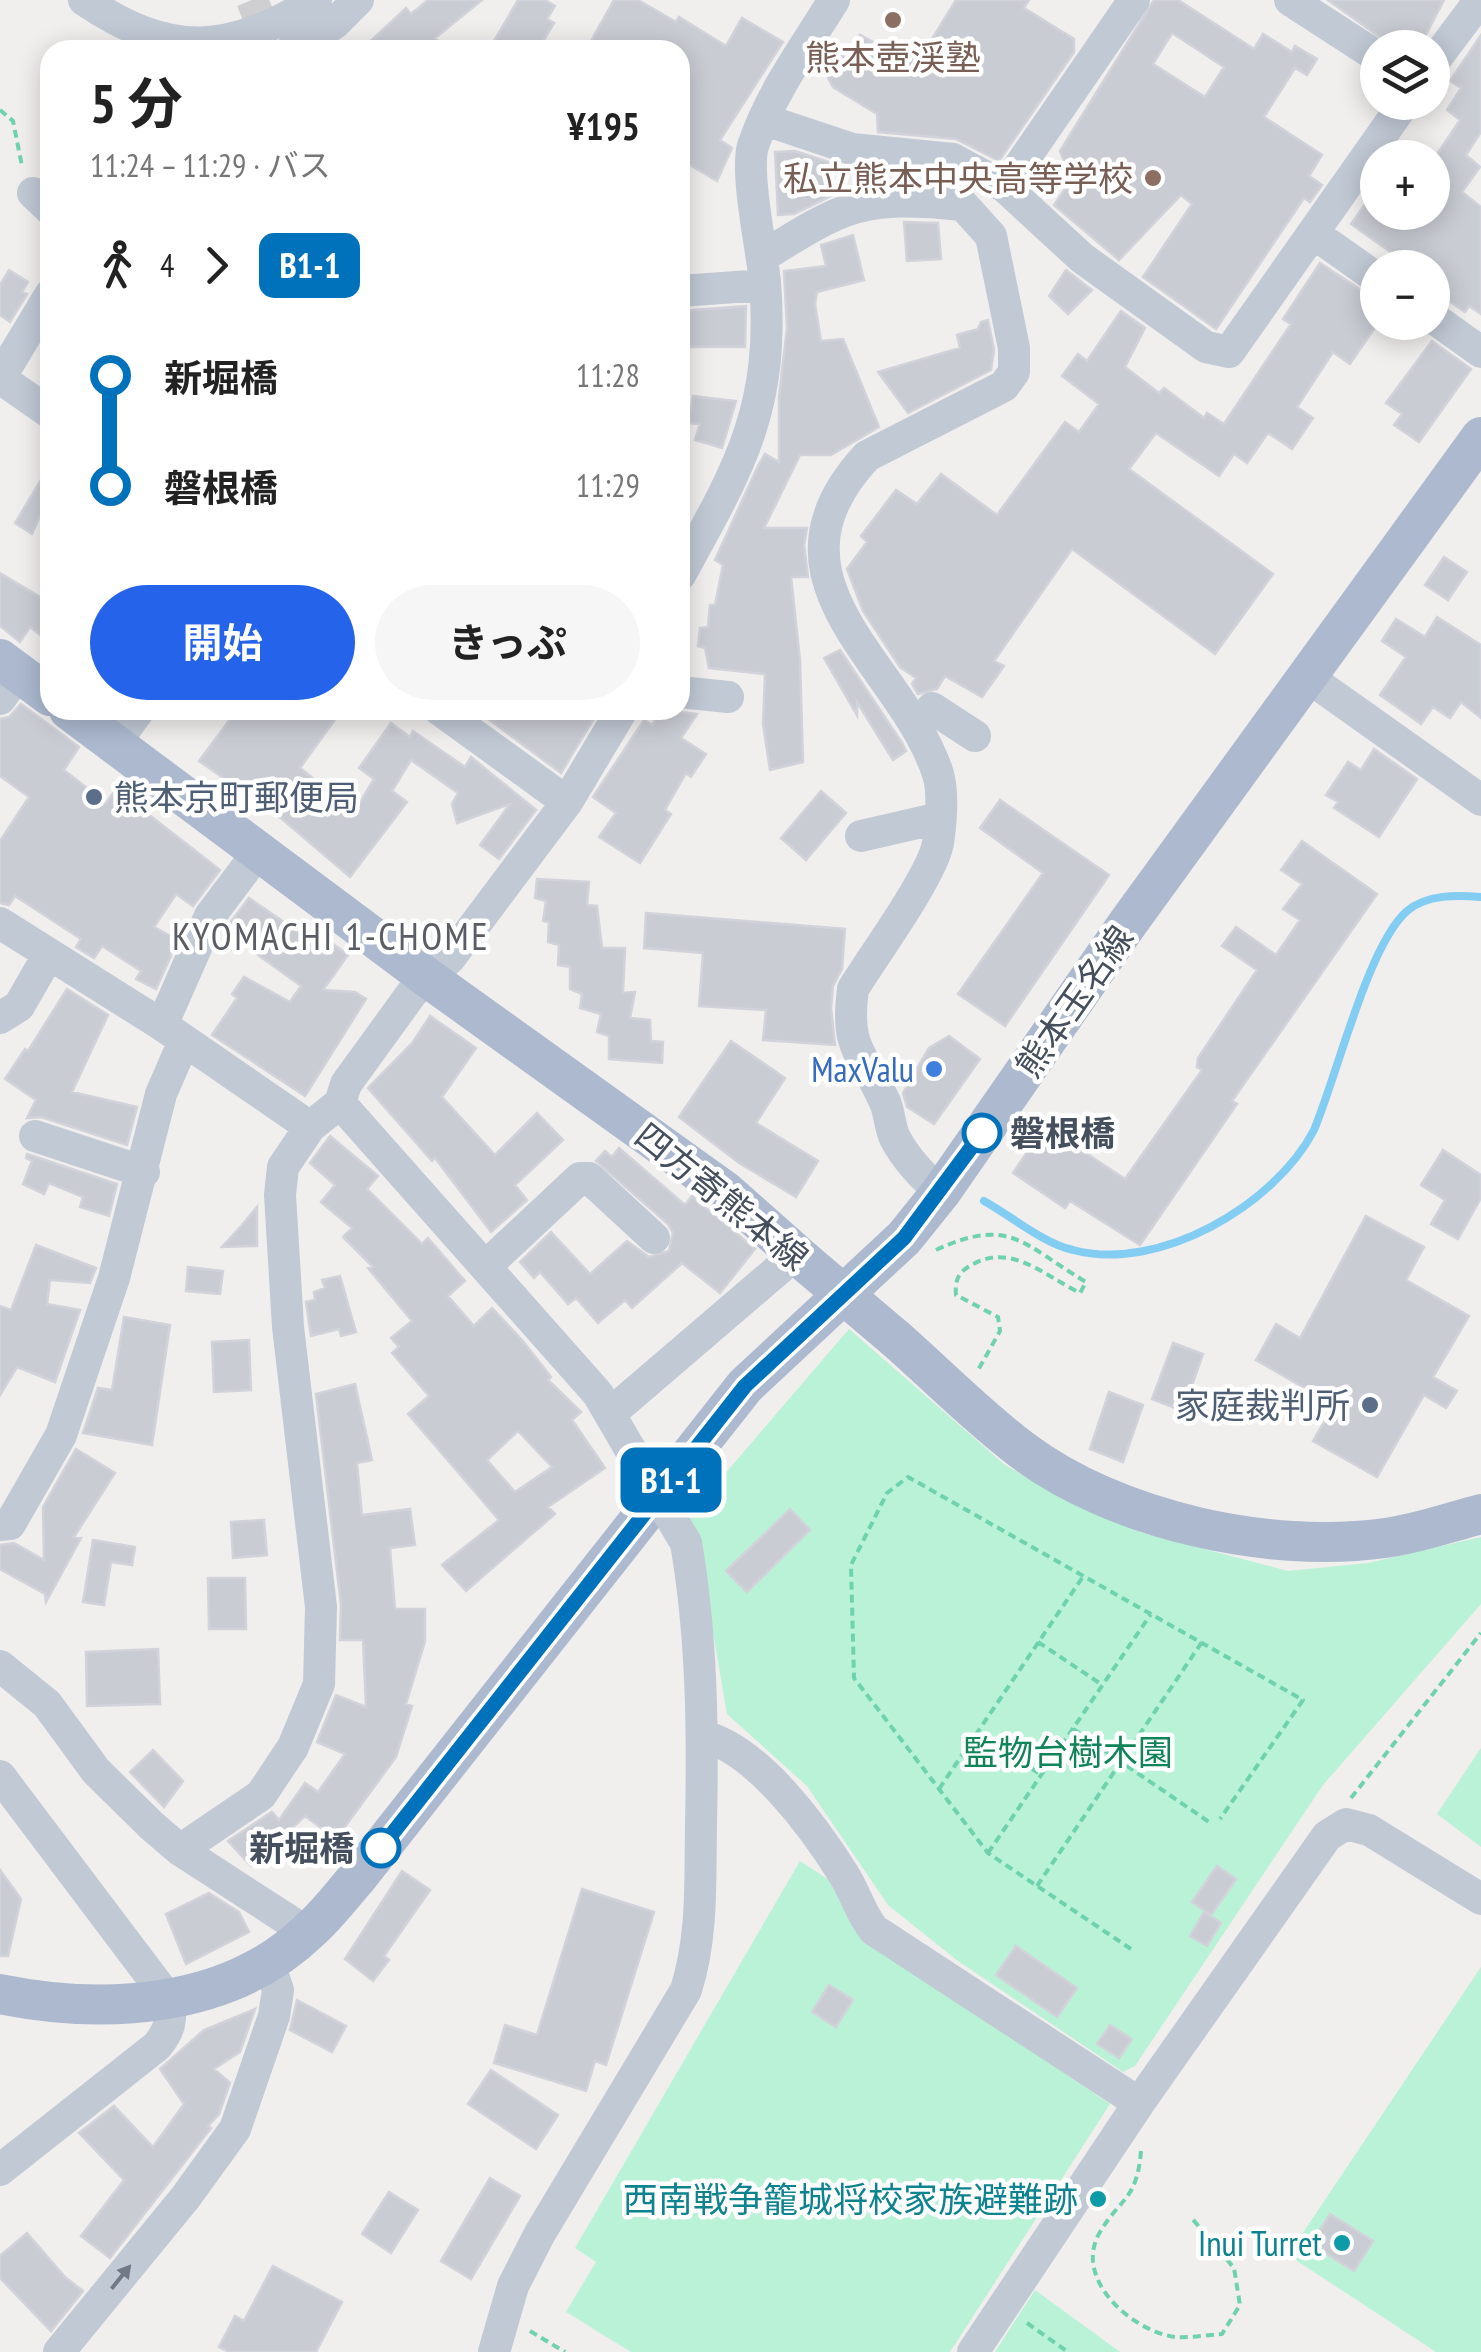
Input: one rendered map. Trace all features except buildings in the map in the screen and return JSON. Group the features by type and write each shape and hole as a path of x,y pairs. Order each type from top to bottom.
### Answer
{"main road":[{"name":"熊本玉名線","path":"0,1994 98,2008 169,2000 224,1982 268,1960 308,1933 356,1879 745,1386 904,1238 1481,437"},
{"name":"四方寄熊本線","path":"83,720 428,978 725,1191 1024,1452 1098,1492 1205,1528 1292,1543 1367,1539 1481,1514"}],"street":[{"path":"84,0 123,24 181,40"},
{"path":"235,40 316,0"},
{"path":"308,40 335,24 358,0"},
{"path":"690,557 740,467 766,377 764,271 750,164 781,85 834,0"},
{"path":"1004,187 1134,0"},
{"path":"1290,0 1360,45"},
{"path":"1450,40 1480,0"},
{"path":"765,120 852,148 954,159 1004,187 1082,258 1206,347 1228,352 1391,120"},
{"path":"690,288 764,271 824,218 867,202 897,198 963,206 991,236 1014,372 1004,386 867,456 850,475 830,511 824,556 829,584 866,660 918,727 938,776 937,848 853,989 850,1012 857,1056 885,1100 894,1136 919,1173 940,1192"},
{"path":"1313,233 1360,266"},
{"path":"40,312 0,378 40,398"},
{"path":"1450,330 1481,352"},
{"path":"1308,678 1481,800"},
{"path":"690,693 728,697"},
{"path":"918,727 932,708 975,736"},
{"path":"115,744 131,720"},
{"path":"454,720 567,802"},
{"path":"180,1850 261,1795 293,1747 319,1684 321,1607 288,1327 280,1195 283,1167 310,1127 340,1103 346,1084 412,993 450,958 567,802 616,720"},
{"path":"861,836 939,818"},
{"path":"0,1525 10,1524 61,1435 144,1172 173,1033 210,916 259,851"},
{"path":"0,923 173,1033 310,1127"},
{"path":"0,1018 18,1006 49,954"},
{"path":"340,1103 487,1265 612,1412 630,1450 686,1543 698,1610 702,1736 698,1939 686,1990 539,2234 512,2286 494,2352"},
{"path":"35,1136 144,1172"},
{"path":"487,1265 580,1178 589,1178 654,1238"},
{"path":"612,1412 798,1256"},
{"path":"0,1666 47,1704 117,1792 180,1850 308,1933"},
{"path":"72,1706 117,1792"},
{"path":"702,1736 727,1742 800,1811 846,1879 861,1914 874,1930 1133,2112"},
{"path":"0,1776 169,2000 169,2032 157,2046 0,2170"},
{"path":"973,2352 1133,2112 1326,1836 1346,1824 1369,1830 1481,1898"},
{"path":"59,2352 185,2198 235,2129 274,2016 278,1990 268,1960"}],"path":[{"path":"0,110 13,121 25,177 40,198"},
{"path":"904,1238 914,1248 932,1252 972,1234 1002,1232 1086,1282 1080,1293 1005,1255 990,1254 962,1270 955,1282 956,1295 998,1317 1000,1330 963,1398"},
{"path":"1130,1949 988,1852 854,1678 851,1565 887,1493 908,1477 1304,1700 1220,1819"},
{"path":"939,1789 1083,1576"},
{"path":"988,1852 1151,1614"},
{"path":"1346,1824 1351,1796 1481,1634"},
{"path":"1038,1642 1102,1685"},
{"path":"1037,1886 1202,1642"},
{"path":"1074,1729 1212,1824"},
{"path":"977,1732 1041,1775"},
{"path":"1133,2112 1142,2136 1138,2178 1124,2206 1100,2233 1094,2269 1111,2304 1135,2320 1173,2337 1222,2334 1240,2305 1234,2268 1190,2216"},
{"path":"1004,2306 1068,2352"},
{"path":"505,2316 565,2352"}],"green space":[{"name":"監物台樹木園","path":"849,1329 1005,1465 1074,1504 1143,1533 1288,1571 1368,1563 1481,1537 1481,1604 1323,1785 1135,2066 1123,2072 958,1961 888,1905 807,1786 727,1714 700,1557 688,1517"},
{"path":"1481,1748 1481,1847 1437,1814"},
{"path":"800,1861 832,1882 889,1955 1110,2104 950,2352 631,2352 566,2312 596,2262 575,2248"},
{"path":"1481,1967 1481,2352 1436,2352 1288,2255"},
{"path":"1035,2290 1120,2352 995,2352"}],"waterway":[{"path":"984,1201 1062,1246 1106,1255 1141,1252 1211,1227 1272,1184 1314,1130 1366,981 1393,928 1407,911 1424,901 1452,896 1481,897"}],"tunnel":[{"path":"252,0 268,40"}],"bus line":[{"name":"B1-1","path":"381,1848 745,1386 774,1354 904,1238 982,1133"}],"place":[{"name":"熊本壺渓塾","path":"893,20"},
{"name":"私立熊本中央高等学校","path":"1153,178"},
{"name":"熊本京町郵便局","path":"94,797"},
{"name":"MaxValu","path":"934,1069"},
{"name":"磐根橋","path":"982,1133"},
{"name":"家庭裁判所","path":"1370,1405"},
{"name":"新堀橋","path":"381,1848"},
{"name":"西南戦争籠城将校家族避難跡","path":"1098,2199"},
{"name":"Inui Turret","path":"1342,2243"}],"district":[{"name":"KYOMACHI 1-CHOME","path":"331,935"}]}
